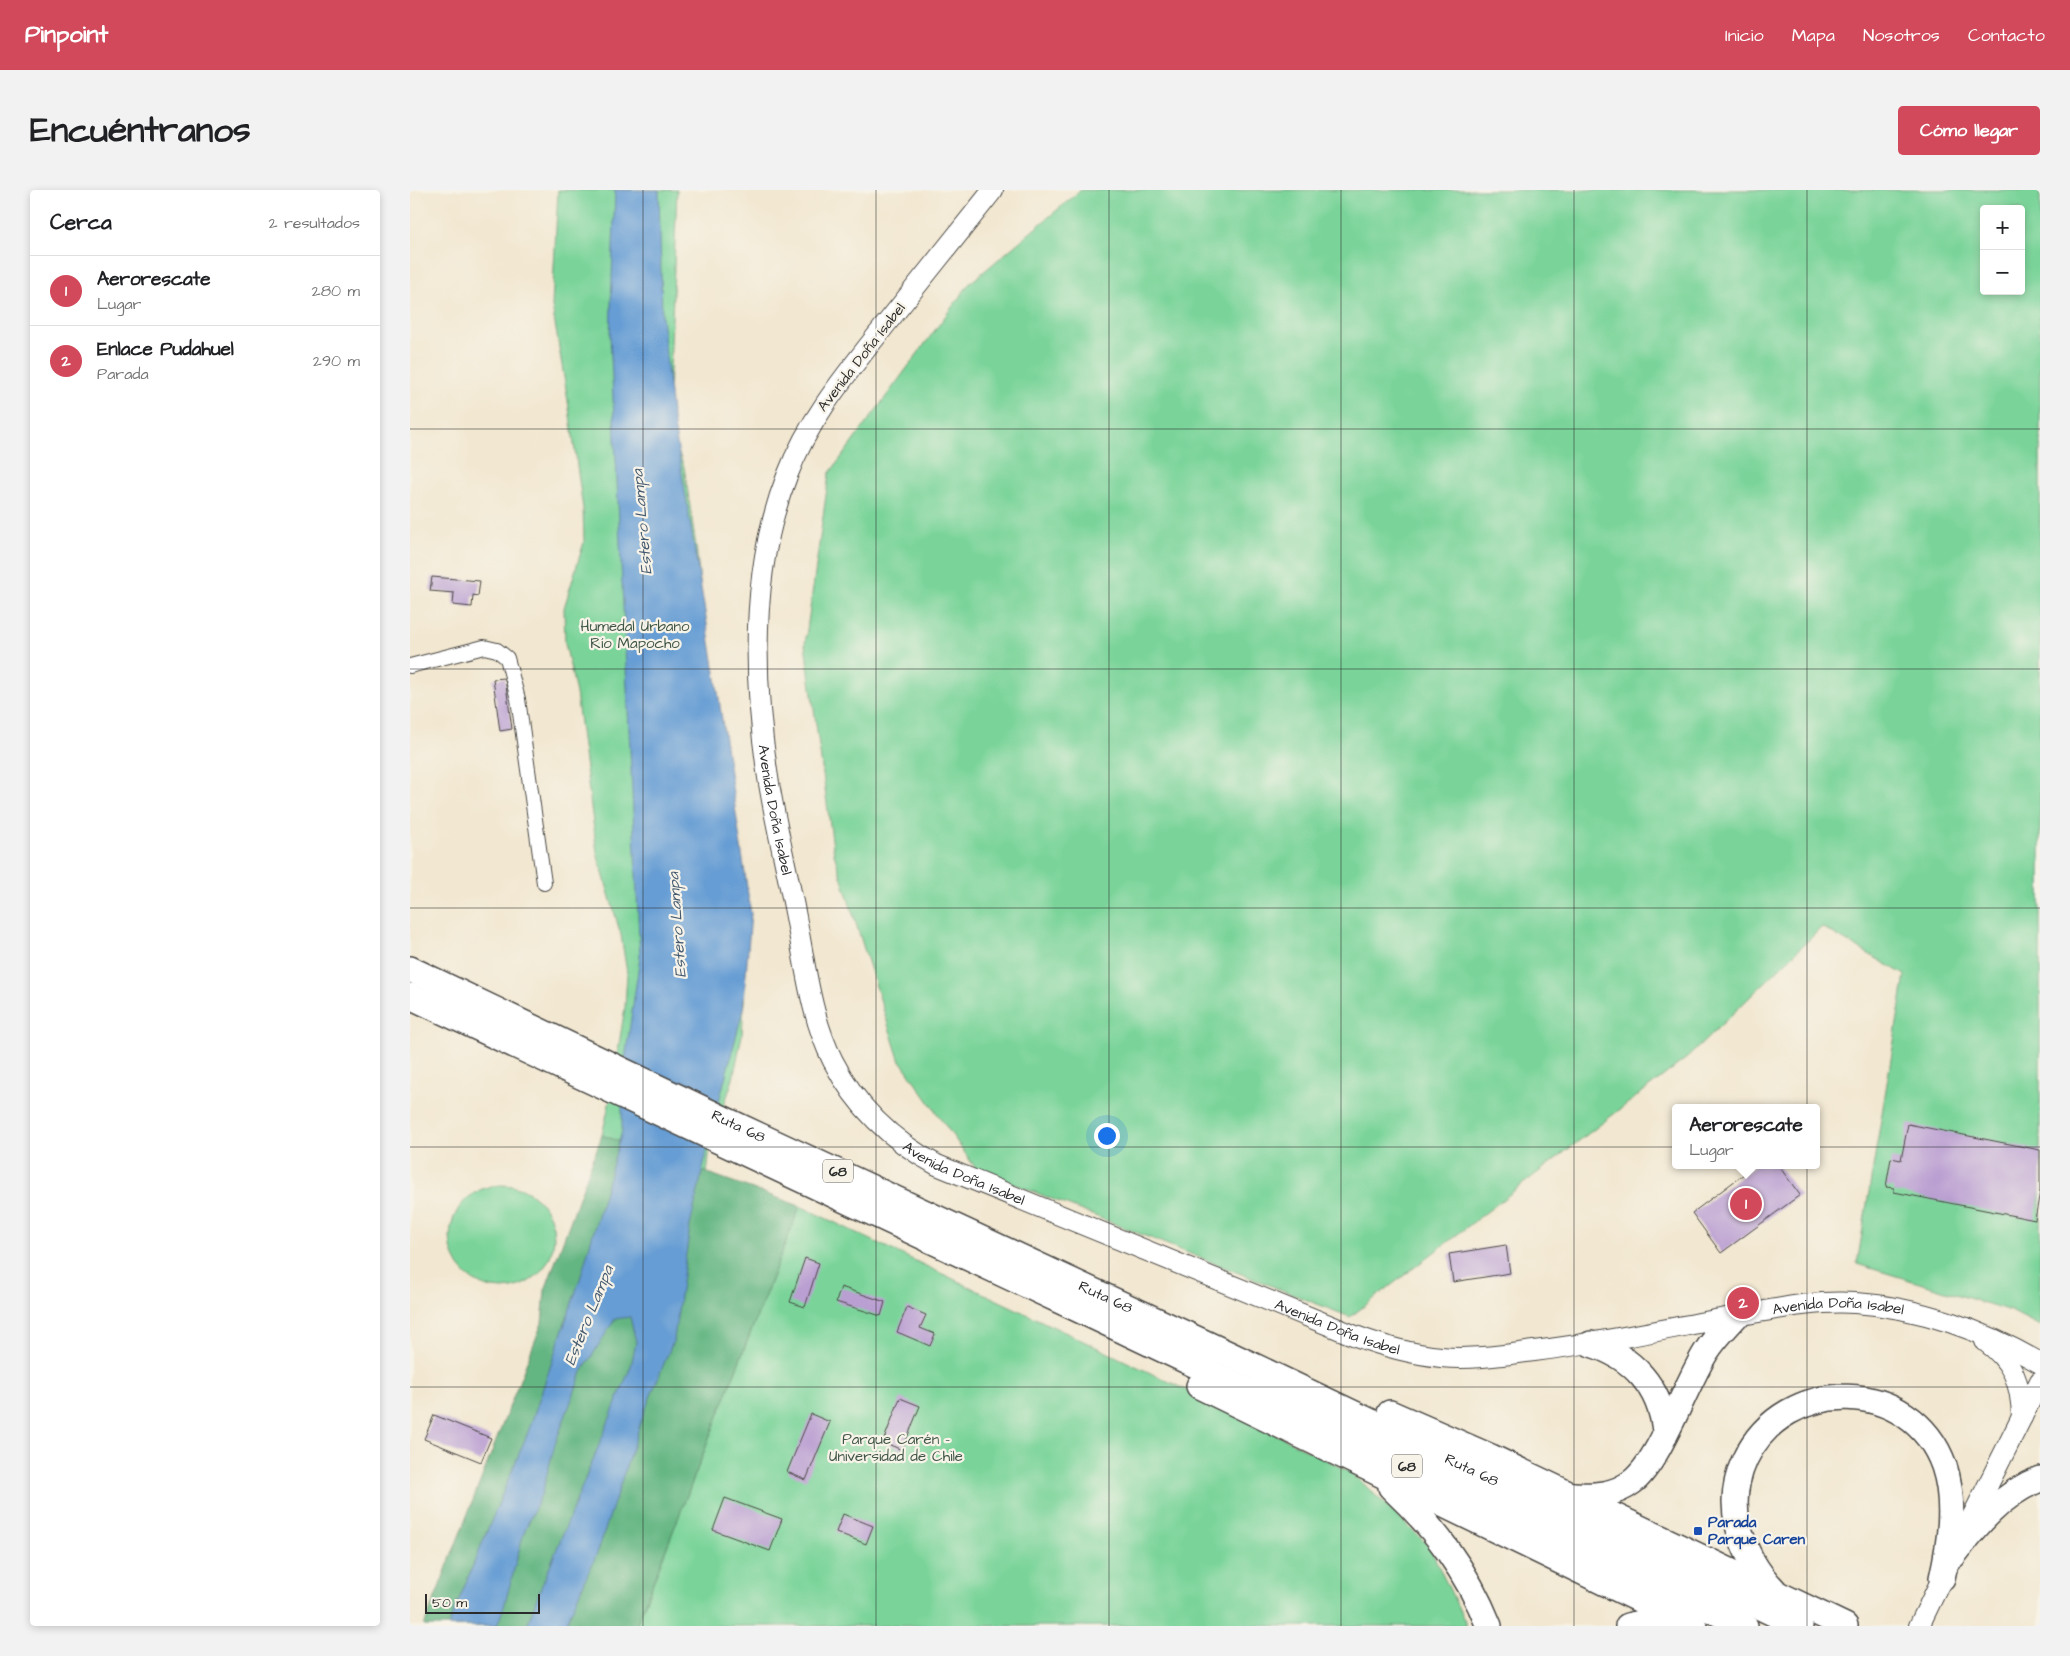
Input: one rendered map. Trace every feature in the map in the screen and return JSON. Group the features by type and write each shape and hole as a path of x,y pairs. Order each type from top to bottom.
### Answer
{"highway":[{"name":"Ruta 68","path":"410,969 576,1062"},
{"name":"Ruta 68","path":"410,996 576,1062 725,1132 1233,1356 1800,1626"},
{"name":"Ruta 68","path":"725,1132 1069,1305 1745,1626"},
{"path":"1069,1305 1196,1384 1689,1624"},
{"path":"1568,1494 1602,1495 1627,1486 1647,1466 1706,1352 1735,1317"},
{"path":"1591,1344 1616,1353 1637,1369 1659,1404 1665,1431"},
{"path":"1233,1356 1385,1411 1491,1457 1845,1626"},
{"path":"1780,1595 1757,1570 1741,1538 1734,1507 1738,1479 1752,1448 1773,1422 1807,1403 1835,1397 1863,1398 1891,1407 1915,1424 1933,1445 1944,1466 1950,1505 1949,1542 1942,1578"},
{"path":"1370,1470 1408,1503 1453,1555 1470,1583 1489,1626"},
{"path":"1953,1556 1966,1538 1996,1507 2020,1488 2040,1479"},
{"path":"1628,1626 1661,1619 1689,1624"}],"street":[{"name":"Avenida Doña Isabel","path":"993,190 821,408 786,476 772,521 766,552 762,583 759,653 765,758 816,1017 832,1060 844,1080 871,1116 904,1145 937,1165 1374,1343 1419,1355 1464,1358 1591,1344 1775,1308 1853,1303 1891,1307 1936,1318 2014,1348 2040,1363"},
{"path":"410,666 484,647 497,650 507,658 518,700 544,883"},
{"path":"1973,1332 1996,1348 2012,1369 2031,1413"},
{"path":"1919,1626 1953,1556 2031,1413 2040,1381"}],"green space":[{"name":"Humedal Urbano Río Mapocho","path":"558,190 677,190 668,423 684,467 696,546 745,988 742,1035 733,1079 710,1147 705,1192 428,1626 578,1242 610,1100 625,1007 627,973 621,935 597,853 576,693 565,643 564,608 584,542 583,509 552,306"},
{"path":"1081,190 2040,190 2040,1326 2011,1311 1857,1264 1905,975 1822,927 1688,1057 1350,1317 976,1169 899,1059 834,854 805,644 829,474 969,284"},
{"path":"602,1135 800,1206 636,1626 424,1626 542,1323 545,1290"},
{"path":"502,1185 522,1189 539,1200 550,1217 554,1237 550,1257 539,1274 522,1285 502,1289 482,1285 465,1274 454,1257 450,1237 454,1217 465,1200 482,1189"},
{"name":"Parque Carén - Universidad de Chile","path":"800,1206 1224,1408 1352,1473 1429,1546 1467,1626 636,1626"}],"water":[{"name":"Humedal Urbano Río Mapocho","path":"615,190 659,190 662,316 672,413 715,672 751,914 743,1010 713,1124 690,1226 674,1339 645,1410 598,1551 565,1626 527,1626 631,1366 636,1342 630,1317 615,1319 582,1372 555,1444 542,1493 524,1532 497,1626 448,1626 528,1432 581,1276 622,1131 622,1080 640,957 610,336"}],"building":[{"path":"432,577 480,581 478,596 473,595 472,607 453,605 454,593 430,591"},
{"path":"505,678 512,729 500,731 493,679"},
{"path":"1908,1124 2040,1150 2040,1191 2035,1220 1894,1192 1894,1188 1886,1187 1891,1158 1901,1160"},
{"path":"1751,1169 1781,1169 1800,1195 1721,1253 1692,1213"},
{"path":"1506,1245 1510,1273 1453,1282 1449,1254"},
{"path":"805,1258 819,1263 805,1307 790,1302"},
{"path":"841,1287 885,1302 881,1316 836,1302"},
{"path":"907,1307 926,1315 920,1328 935,1334 930,1346 897,1332"},
{"path":"900,1398 920,1406 902,1450 883,1442"},
{"path":"811,1414 830,1422 806,1480 787,1472"},
{"path":"434,1415 491,1438 481,1462 424,1439"},
{"path":"725,1498 782,1519 770,1551 713,1530"},
{"path":"843,1514 873,1526 866,1544 836,1532"}],"place":[{"name":"Aerorescate","path":"1746,1204"},
{"name":"Enlace Pudahuel","path":"1743,1303"},
{"name":"Parada Parque Caren","path":"1698,1531"}],"water label":[{"name":"Estero Lampa","path":"641,522"},
{"name":"Estero Lampa","path":"676,925"},
{"name":"Estero Lampa","path":"588,1315"}]}
